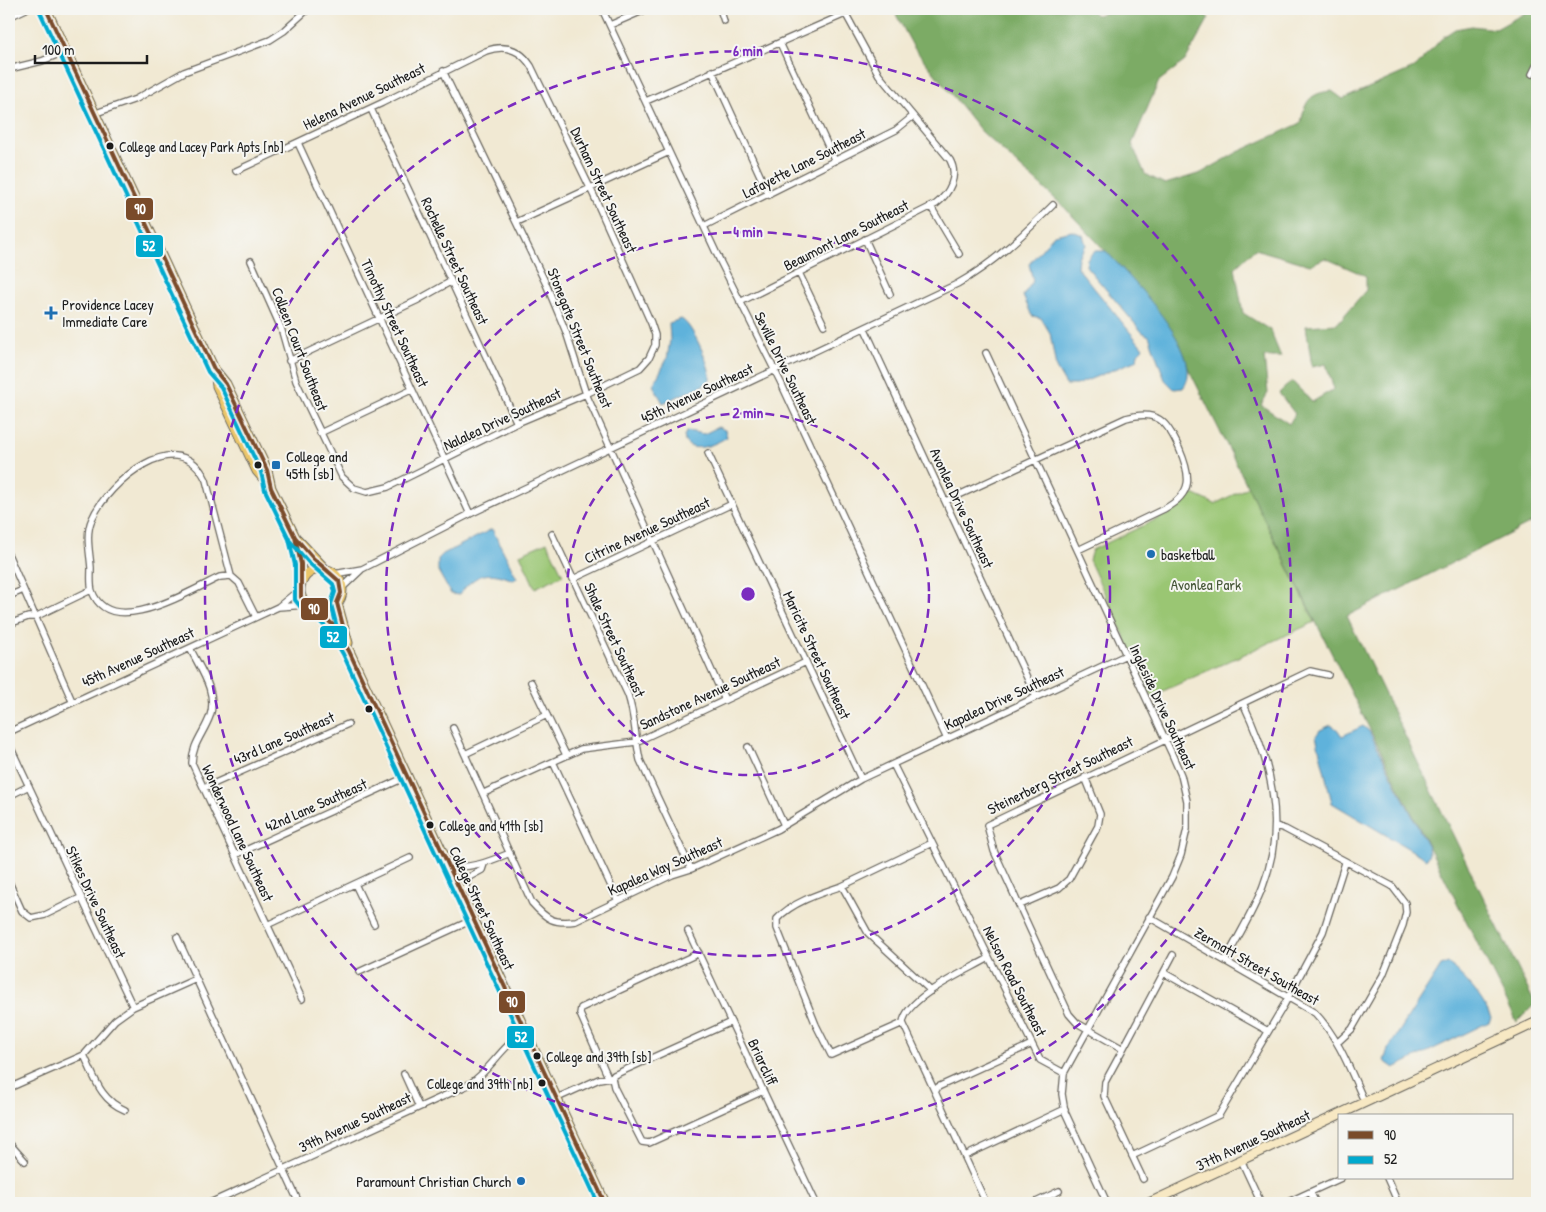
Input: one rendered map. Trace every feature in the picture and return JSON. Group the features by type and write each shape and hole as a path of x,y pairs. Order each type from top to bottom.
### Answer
{"main road":[{"path":"46,9 214,369 226,384 267,470 271,488 295,537 302,584 301,597 307,606 318,611 328,609 337,603 342,589 330,572 295,537"},
{"path":"302,584 312,572 330,572"},
{"name":"College Street Southeast","path":"337,603 349,651"},
{"name":"College Street Southeast","path":"318,611 334,626 349,651 406,778 605,1203"}],"street":[{"path":"9,17 26,9"},
{"path":"96,114 136,99 184,72 270,40 284,31 308,9"},
{"name":"Seville Drive Southeast","path":"602,9 947,739"},
{"path":"610,25 646,9"},
{"path":"720,9 724,21"},
{"path":"646,101 780,43 844,11 879,75 912,117"},
{"path":"780,43 835,161"},
{"name":"Helena Avenue Southeast","path":"236,171 371,109 443,71 486,51 504,48"},
{"name":"Durham Street Southeast","path":"504,48 519,52 531,66 590,188 654,331 655,346 649,358"},
{"path":"9,69 42,61 66,51"},
{"path":"1532,74 1537,64"},
{"name":"Stonegate Street Southeast","path":"443,71 517,222 566,332 586,394 612,447 725,700"},
{"path":"712,71 769,195"},
{"name":"Rochelle Street Southeast","path":"371,109 517,423"},
{"name":"Lafayette Lane Southeast","path":"704,226 896,130 912,117"},
{"name":"Beaumont Lane Southeast","path":"740,302 942,200 953,180 953,169 950,160 912,117"},
{"name":"Timothy Street Southeast","path":"298,143 470,514"},
{"path":"517,222 668,152"},
{"name":"45th Avenue Southeast","path":"330,572 362,568 470,514 957,284 984,269 1022,237 1053,205"},
{"path":"931,207 960,254"},
{"path":"865,239 890,294"},
{"name":"Colleen Court Southeast","path":"251,261 281,328 289,361 320,433 342,477 348,484 361,491"},
{"path":"799,272 824,325"},
{"path":"289,361 379,319 450,282"},
{"name":"Avonlea Drive Southeast","path":"865,329 1036,697"},
{"name":"Ingleside Drive Southeast","path":"986,353 1164,739 1184,784 1187,802 1187,829 1184,848 1175,870 1064,1073"},
{"name":"Nalalea Drive Southeast","path":"361,491 380,490 444,461 517,423 586,394 640,368 649,358"},
{"path":"320,433 411,390"},
{"path":"946,501 1137,415 1144,414 1159,419 1166,424 1173,435 1189,476 1187,487 1180,499 1164,509 1078,550"},
{"name":"Maricite Street Southeast","path":"708,453 861,779"},
{"path":"231,576 220,577 168,601 126,614 108,608 96,600 91,590 89,538 91,521 112,488 148,462 174,454 190,459 201,468 206,480 231,576 239,583 256,617"},
{"name":"Citrine Avenue Southeast","path":"573,579 732,504"},
{"name":"Shale Street Southeast","path":"552,534 628,695 634,713 636,742 640,760 691,869"},
{"path":"9,556 72,701"},
{"name":"45th Avenue Southeast","path":"342,589 362,568"},
{"name":"45th Avenue Southeast","path":"9,732 72,701 278,607 302,584"},
{"path":"9,596 23,590"},
{"path":"9,624 28,617 35,617 91,590"},
{"name":"45th Avenue Southeast","path":"278,607 307,606"},
{"name":"Wonderwood Lane Southeast","path":"190,648 213,698 210,717 192,755 192,763 302,999"},
{"name":"Kapalea Drive Southeast","path":"861,779 1126,655"},
{"name":"Sandstone Avenue Southeast","path":"484,793 580,748 636,742 806,662"},
{"name":"Steinerberg Street Southeast","path":"1123,1050 1077,1023 1069,1014 994,851 987,825 1310,671 1328,675"},
{"path":"531,682 566,755"},
{"path":"1225,961 1252,913 1264,885 1271,860 1276,826 1273,787 1268,765 1263,747 1243,703"},
{"path":"465,754 547,715"},
{"name":"43rd Lane Southeast","path":"204,788 348,724"},
{"path":"448,866 464,868 484,864 510,853 453,728"},
{"name":"Stikes Drive Southeast","path":"9,744 133,1008"},
{"path":"748,747 781,827 861,779"},
{"path":"553,762 618,901"},
{"name":"Nelson Road Southeast","path":"893,764 1040,1060 1064,1073"},
{"path":"1020,905 1059,888 1069,880 1098,826 1100,814 1085,777"},
{"name":"42nd Lane Southeast","path":"235,856 406,778"},
{"path":"9,796 29,786"},
{"path":"1276,826 1392,886 1403,898 1406,912 1403,925 1383,975 1352,1029 1338,1043"},
{"name":"Kapalea Way Southeast","path":"510,853 532,903 544,917 561,923 576,921 672,875 691,869 781,827"},
{"path":"932,843 842,886 797,905 782,913 777,919 777,928 816,1025 831,1055 903,1023 908,1011 918,1000 989,958"},
{"path":"267,924 410,858"},
{"path":"1132,1156 1219,1115 1289,996 1323,932 1345,863"},
{"path":"462,897 469,878 482,870 484,864"},
{"path":"9,882 22,911 31,918 45,915 80,898"},
{"path":"355,884 374,924"},
{"path":"842,886 868,933 931,991"},
{"name":"Zermatt Street Southeast","path":"1149,918 1316,1013 1326,1024 1338,1043 1366,1103"},
{"path":"359,972 472,920"},
{"name":"Briarcliff","path":"688,931 816,1203"},
{"path":"177,937 300,1203"},
{"path":"699,953 581,1008 580,1014 614,1088 642,1142 649,1142 763,1090"},
{"path":"1143,1179 1104,1096 1105,1082 1173,955"},
{"path":"1164,973 1268,1031"},
{"path":"9,1088 84,1055 115,1020 133,1008 196,979"},
{"path":"555,1099 610,1077 731,1022"},
{"path":"903,1023 986,1203"},
{"name":"37th Avenue Southeast","path":"1342,1114 1535,1023"},
{"name":"39th Avenue Southeast","path":"210,1203 479,1078 508,1044 525,1033"},
{"path":"935,1092 938,1087 1032,1044"},
{"path":"84,1055 103,1094 112,1104 125,1110"},
{"path":"1064,1073 1062,1094 1065,1109 1107,1203"},
{"path":"404,1074 419,1107"},
{"path":"965,1156 1065,1109"},
{"name":"37th Avenue Southeast","path":"1149,1203 1338,1116"},
{"path":"9,1143 25,1161"},
{"path":"1241,1160 1261,1203"},
{"path":"1286,1203 1338,1179"},
{"path":"1388,1180 1398,1203"},
{"path":"1034,1203 1059,1191"},
{"path":"1310,1192 1316,1203"}],"green space":[{"path":"893,9 1088,9 1096,15 1124,9 1196,9 1209,18 1185,61 1159,81 1132,144 1145,174 1165,184 1201,173 1238,152 1301,123 1304,109 1313,96 1332,91 1343,99 1416,67 1443,37 1455,29 1472,26 1496,29 1532,9 1537,9 1537,520 1347,616 1535,1004 1517,1022 1172,336 1128,275 1064,207 981,131 914,48","holes":["1255,249 1310,265 1325,258 1366,276 1366,290 1337,324 1306,326 1312,367 1326,364 1334,389 1312,402 1292,381 1279,393 1295,414 1289,424 1261,405 1268,393 1264,357 1281,357 1270,330 1243,313 1235,268"]},
{"name":"Avonlea Park","path":"1248,487 1315,622 1152,696 1089,560 1092,550 1176,510 1193,494 1215,504"},
{"path":"547,542 563,575 535,588 520,554"}],"water":[{"path":"1072,231 1083,235 1086,245 1078,257 1077,267 1143,348 1138,353 1137,360 1076,385 1066,385 1056,368 1050,333 1041,318 1032,316 1023,296 1033,281 1029,264 1054,235"},
{"path":"1094,251 1106,251 1147,297 1176,337 1185,356 1188,374 1183,388 1174,389 1165,380 1149,336 1142,332 1086,266 1087,259"},
{"path":"681,319 690,328 700,346 708,365 710,379 708,383 663,403 653,385 667,359 670,340 669,323"},
{"path":"718,427 725,430 727,437 699,448 689,446 685,442 684,435 688,431 704,434"},
{"path":"492,529 517,578 513,580 489,574 476,578 459,595 451,594 438,571 438,559 443,554"},
{"path":"1331,725 1342,736 1363,726 1369,731 1428,847 1429,854 1426,859 1332,803 1316,736 1320,730"},
{"path":"1448,963 1478,995 1491,1018 1489,1022 1394,1068 1384,1061 1388,1049 1441,966"}],"transit line":[{"name":"90","path":"46,9 214,369 226,384 267,470 271,488 295,537 301,564 301,597 307,605 318,611 334,626 349,651 605,1203"},
{"name":"52","path":"40,12 208,372 221,387 261,472 265,490 289,539 295,565 295,600 303,610 314,616 329,630 343,654 598,1203"},
{"name":"90","path":"295,537 313,558 339,581 341,593 337,603 347,641"},
{"name":"52","path":"290,541 309,563 333,584 335,592 331,604 341,643"}],"place":[{"name":"College and Lacey Park Apts [nb]","path":"110,146"},
{"name":"Providence Lacey Immediate Care","path":"51,313"},
{"name":"College and 45th [sb]","path":"276,465"},
{"name":"basketball","path":"1151,554"},
{"name":"College and 41th [sb]","path":"430,825"},
{"name":"College and 39th [sb]","path":"537,1056"},
{"name":"College and 39th [nb]","path":"542,1083"},
{"name":"Paramount Christian Church","path":"521,1181"}]}
